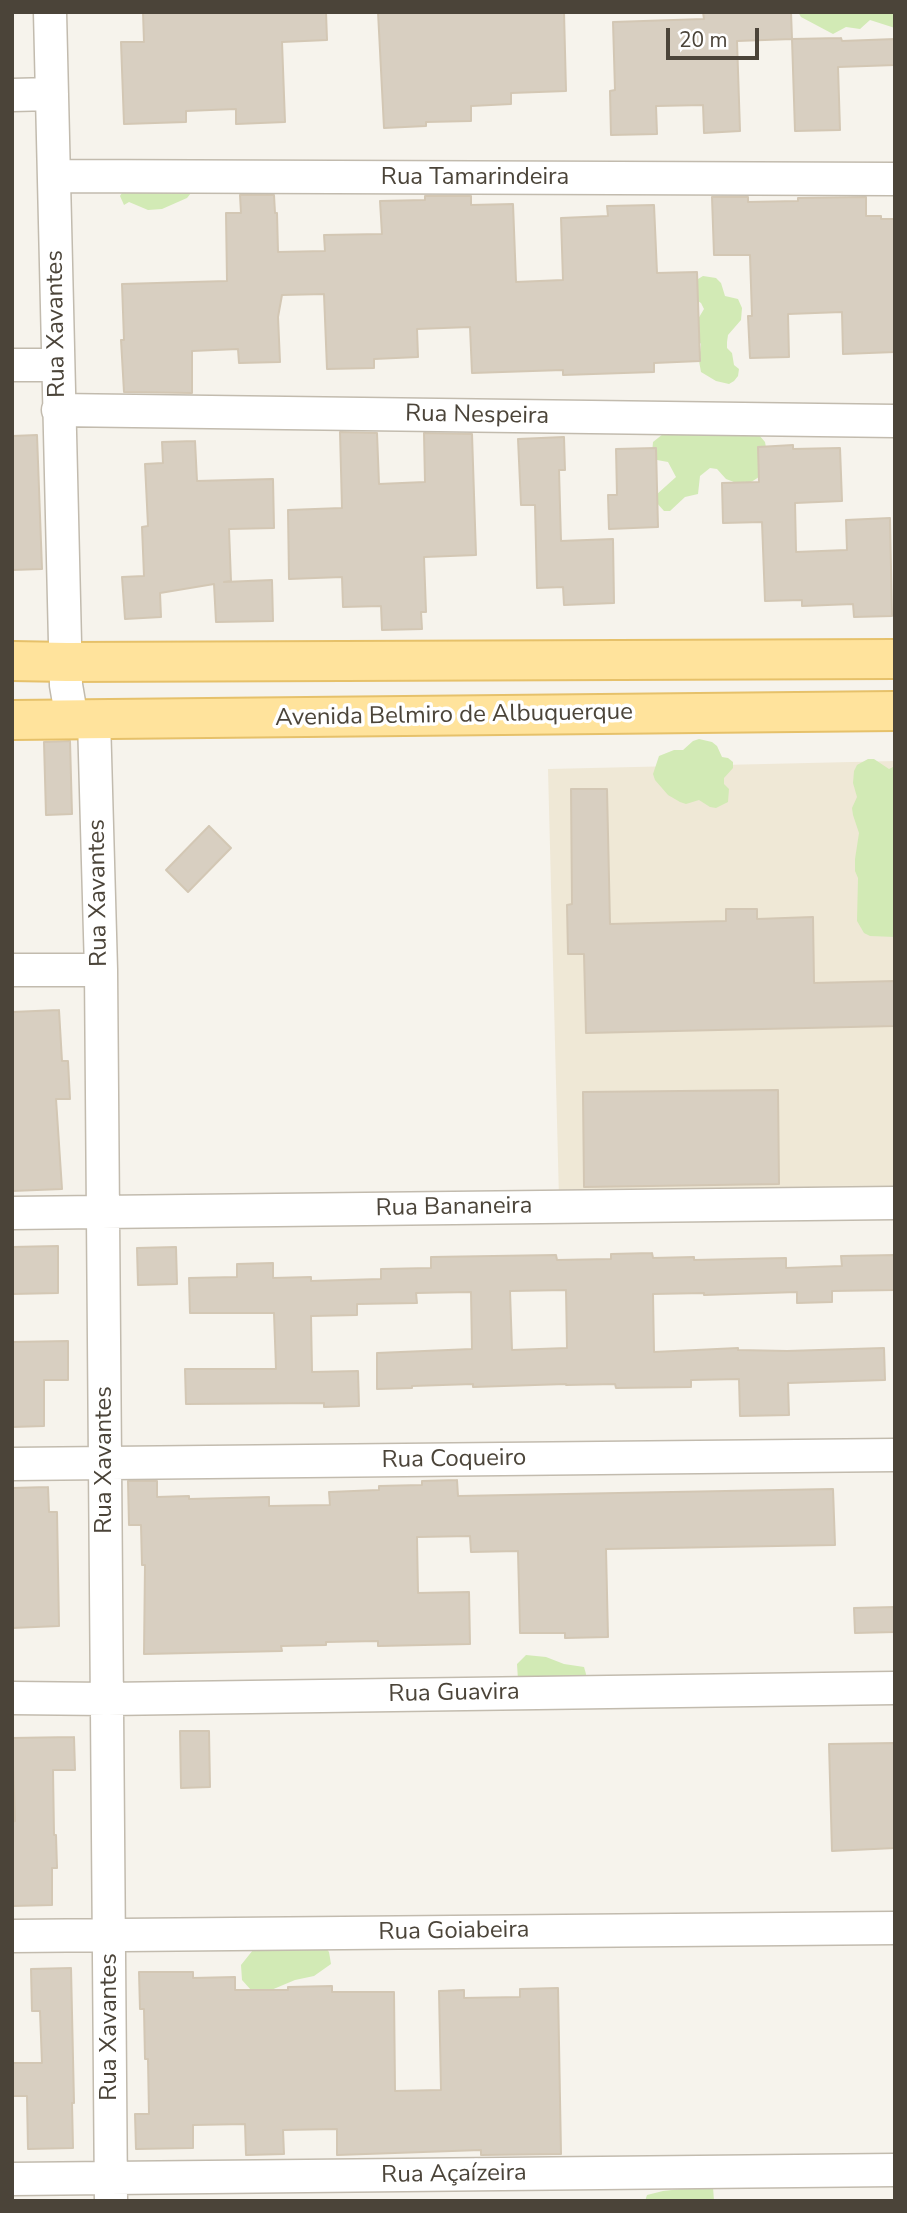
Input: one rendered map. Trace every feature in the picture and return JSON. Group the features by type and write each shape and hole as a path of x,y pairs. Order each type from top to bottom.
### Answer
{"main road":[{"path":"12,661 895,659"},
{"name":"Avenida Belmiro de Albuquerque","path":"12,720 895,711"}],"street":[{"name":"Rua Xavantes","path":"50,12 66,685 83,719 101,970 111,2190"},
{"path":"12,95 52,94"},
{"name":"Rua Tamarindeira","path":"54,176 895,179"},
{"path":"12,365 57,365"},
{"name":"Rua Nespeira","path":"58,410 895,421"},
{"path":"12,970 101,970"},
{"name":"Rua Bananeira","path":"12,1213 895,1203"},
{"name":"Rua Coqueiro","path":"12,1464 895,1455"},
{"name":"Rua Guavira","path":"12,1698 895,1688"},
{"name":"Rua Goiabeira","path":"12,1936 895,1928"},
{"name":"Rua Açaízeira","path":"12,2179 111,2190 895,2170"}],"shaded area":[{"path":"895,761 895,1191 559,1199 548,769"}],"green space":[{"path":"798,12 895,12 895,28 870,20 860,29 846,27 833,34 801,17"},
{"path":"188,187 191,193 187,198 162,209 148,210 129,202 124,205 120,196 123,191"},
{"path":"703,276 716,278 721,283 725,296 738,299 742,308 741,320 728,335 727,348 732,353 734,365 739,369 738,376 729,384 716,381 701,372 701,344 697,339 698,319 704,309 696,300 694,285"},
{"path":"693,427 759,435 765,442 765,465 759,477 748,484 726,479 717,469 710,468 700,476 698,494 685,497 670,511 664,511 656,502 656,495 676,477 668,462 657,460 652,454 653,442 663,434 675,435"},
{"path":"699,739 712,742 722,757 733,762 733,768 724,778 724,784 729,789 728,802 716,808 699,800 686,804 680,802 668,795 653,774 659,756 674,750 683,750"},
{"path":"874,759 889,769 895,766 895,937 870,936 864,933 857,921 858,878 855,859 859,833 852,808 857,797 853,783 857,765"},
{"path":"526,1655 584,1667 585,1680 518,1680 517,1664"},
{"path":"259,1947 325,1947 329,1952 331,1964 314,1976 295,1980 264,1993 257,1992 251,1990 242,1980 241,1965 253,1950"},
{"path":"699,2182 713,2187 714,2201 645,2201 647,2195 690,2188"}],"building":[{"path":"143,12 326,12 327,40 282,42 285,122 236,124 236,109 186,111 186,122 124,124 121,42 144,42"},
{"path":"378,12 564,12 566,91 511,93 511,104 471,106 471,121 426,122 426,126 384,128"},
{"path":"703,12 791,12 792,39 737,41 740,131 704,133 703,105 656,106 657,134 611,135 610,91 615,90 613,22 704,19"},
{"path":"841,38 842,41 895,39 895,65 838,67 840,130 795,131 792,39"},
{"path":"240,195 274,195 278,252 325,251 324,235 382,234 380,201 425,200 425,196 471,196 471,205 513,204 516,282 563,280 561,218 608,216 607,206 654,205 657,273 697,272 700,361 654,363 654,372 563,375 563,370 472,373 470,327 417,329 418,357 374,359 374,368 327,369 324,294 282,295 278,317 280,362 239,363 238,349 192,351 192,393 124,392 122,284 227,281 226,213 241,213"},
{"path":"712,197 748,197 748,202 866,197 866,216 895,219 895,352 843,354 842,312 788,314 789,357 750,358 750,255 714,255"},
{"path":"340,432 377,433 379,484 425,482 424,433 472,434 476,555 424,557 426,612 421,612 422,629 382,630 381,606 343,607 342,577 289,579 288,510 342,508"},
{"path":"37,435 42,569 12,570 12,436"},
{"path":"564,437 565,470 559,470 561,541 613,539 614,603 564,605 563,587 537,588 535,505 521,505 518,439"},
{"path":"195,441 197,481 273,479 274,528 229,529 231,581 224,582 272,580 273,621 216,622 214,584 160,593 161,617 125,619 122,577 144,576 142,527 148,526 145,464 163,463 162,442"},
{"path":"793,445 793,449 840,448 842,501 795,503 796,552 847,550 846,520 890,518 892,616 854,617 853,604 802,606 802,600 765,601 762,522 723,523 722,483 759,482 758,447"},
{"path":"656,448 658,527 609,529 608,495 617,495 616,449"},
{"path":"70,741 72,814 46,815 44,742"},
{"path":"571,789 607,789 610,924 726,921 726,909 757,909 757,919 813,917 814,983 895,981 895,1026 586,1033 584,954 568,954 567,905 572,904"},
{"path":"209,826 231,848 188,892 166,870"},
{"path":"59,1010 62,1061 68,1061 70,1099 56,1099 62,1189 12,1191 12,1012"},
{"path":"778,1090 779,1184 584,1187 583,1092"},
{"path":"58,1246 58,1293 12,1294 12,1247"},
{"path":"176,1247 177,1284 138,1285 137,1248"},
{"path":"652,1253 653,1258 694,1257 694,1260 786,1258 786,1268 842,1266 841,1256 895,1255 895,1290 832,1291 832,1302 797,1303 797,1292 653,1294 654,1352 738,1348 787,1351 884,1348 885,1380 788,1383 789,1415 740,1416 739,1379 691,1380 691,1387 616,1388 615,1384 566,1384 473,1387 473,1384 377,1389 377,1353 472,1349 471,1292 416,1293 417,1303 357,1304 357,1315 311,1316 312,1372 358,1371 359,1406 324,1407 324,1403 186,1404 185,1369 276,1369 274,1313 190,1313 189,1278 237,1277 237,1264 273,1263 273,1278 311,1277 311,1281 381,1279 381,1269 431,1268 431,1257 556,1255 557,1260 611,1259 611,1254","holes":["566,1290 567,1348 512,1350 510,1291"]},
{"path":"68,1341 68,1380 44,1380 44,1426 12,1427 12,1342"},
{"path":"457,1480 458,1496 833,1489 835,1545 606,1549 608,1637 565,1638 565,1633 520,1633 518,1551 471,1552 470,1536 417,1537 418,1593 469,1592 470,1644 378,1646 378,1641 326,1642 326,1645 281,1646 282,1651 144,1654 145,1565 142,1565 141,1525 129,1525 128,1481 157,1481 157,1497 269,1497 269,1506 330,1505 329,1492 379,1490 379,1486 422,1485 422,1481"},
{"path":"48,1487 49,1512 57,1512 59,1626 12,1628 12,1488"},
{"path":"895,1607 895,1632 855,1633 854,1608"},
{"path":"180,1731 209,1731 210,1787 181,1788"},
{"path":"74,1737 75,1770 53,1770 57,1868 52,1868 52,1905 12,1906 12,1822 15,1821 12,1738"},
{"path":"895,1743 895,1848 832,1851 829,1744"},
{"path":"71,1968 73,2148 28,2149 27,2096 12,2096 12,2063 42,2063 40,2011 32,2011 31,1969"},
{"path":"139,1972 193,1972 193,1978 235,1977 235,1990 288,1990 288,1987 332,1986 332,1992 394,1992 395,2091 441,2090 439,1991 464,1990 464,1998 520,1997 520,1989 558,1988 561,2154 481,2155 481,2150 337,2155 337,2129 283,2130 284,2154 246,2155 245,2124 193,2125 193,2148 136,2149 135,2114 149,2114 148,2059 145,2059 144,2009 140,2009"}]}
